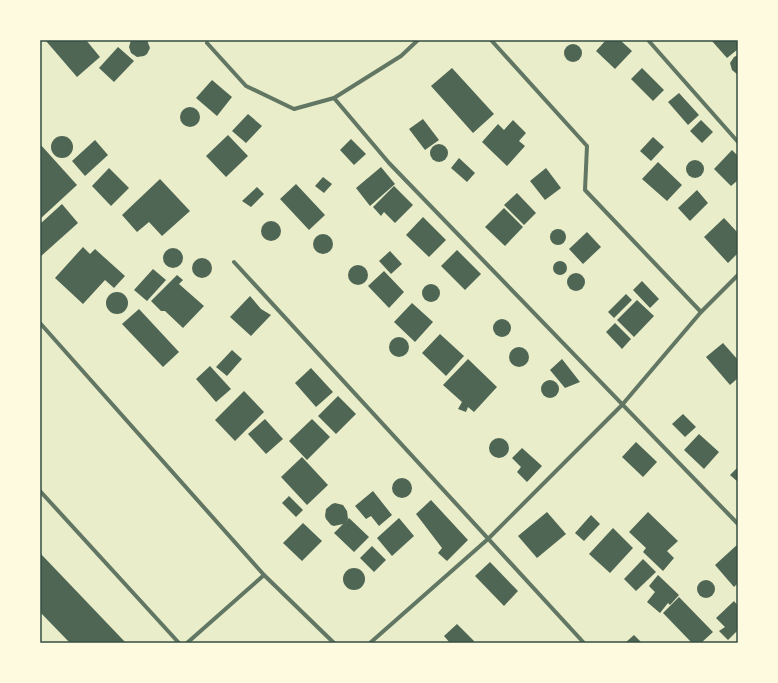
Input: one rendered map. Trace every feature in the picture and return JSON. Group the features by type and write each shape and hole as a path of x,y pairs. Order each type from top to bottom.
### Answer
{"street":[{"path":"208,43 246,86 294,109 334,98 401,56 418,40"},
{"path":"491,40 587,146 585,190 701,312"},
{"path":"648,40 738,142"},
{"path":"334,98 388,163 738,524"},
{"path":"234,262 584,643"},
{"path":"370,643 488,539 622,405 701,312 738,275"},
{"path":"40,323 264,575 334,643"},
{"path":"40,491 179,643"},
{"path":"187,643 264,575"}],"building":[{"path":"86,40 100,57 77,77 46,41"},
{"path":"131,40 147,40 150,48 147,54 137,57 131,53 129,47"},
{"path":"606,40 620,40 632,51 615,69 596,51"},
{"path":"711,40 738,40 738,49 727,58"},
{"path":"573,44 579,47 582,53 579,59 573,62 567,59 564,53 567,47"},
{"path":"118,47 134,61 114,82 99,68"},
{"path":"738,55 738,75 732,70 730,63 734,57"},
{"path":"452,68 494,114 473,133 431,86"},
{"path":"642,68 664,90 653,101 631,79"},
{"path":"212,80 232,97 217,116 196,98"},
{"path":"679,93 699,115 688,125 668,102"},
{"path":"190,107 197,110 200,117 197,124 190,127 183,124 180,117 183,110"},
{"path":"248,114 262,126 246,143 232,131"},
{"path":"423,119 439,140 425,150 409,129"},
{"path":"513,120 526,133 519,141 525,146 507,166 482,142 498,124 504,130"},
{"path":"701,120 713,132 702,143 690,131"},
{"path":"228,135 248,156 226,177 206,156"},
{"path":"62,136 70,139 73,147 70,155 62,158 54,155 51,147 54,139"},
{"path":"653,137 664,147 651,161 640,151"},
{"path":"351,139 366,154 354,165 340,150"},
{"path":"95,140 108,155 85,176 72,161"},
{"path":"40,144 77,185 40,219"},
{"path":"439,144 445,147 448,153 445,159 439,162 433,159 430,153 433,147"},
{"path":"732,150 738,156 738,180 731,186 714,169"},
{"path":"459,158 475,173 467,182 451,168"},
{"path":"695,160 701,163 704,169 701,175 695,178 689,175 686,169 689,163"},
{"path":"658,162 682,185 667,201 642,179"},
{"path":"381,167 395,184 370,206 356,188"},
{"path":"109,168 129,188 111,206 92,186"},
{"path":"546,168 561,188 545,200 530,181"},
{"path":"323,177 332,184 324,193 315,186"},
{"path":"160,179 190,211 162,236 149,222 137,232 122,215"},
{"path":"296,184 325,215 309,230 280,199"},
{"path":"394,186 413,205 395,223 384,212 381,216 373,207"},
{"path":"257,187 264,194 251,207 242,201"},
{"path":"697,190 708,203 690,221 678,208"},
{"path":"517,193 536,213 524,225 504,205"},
{"path":"62,204 78,223 40,257 40,224"},
{"path":"504,208 523,227 505,246 485,227"},
{"path":"423,217 446,240 429,257 406,235"},
{"path":"724,218 738,233 738,253 728,263 704,237"},
{"path":"271,221 278,224 281,231 278,238 271,241 264,238 261,231 264,224"},
{"path":"555,229 561,229 566,234 564,243 561,245 555,245 550,240 550,234"},
{"path":"587,232 601,247 583,264 569,249"},
{"path":"323,234 330,237 333,244 330,251 323,254 316,251 313,244 316,237"},
{"path":"83,247 90,254 95,249 125,276 114,288 105,280 83,304 55,278"},
{"path":"173,248 180,251 183,258 180,265 173,268 166,265 163,258 166,251"},
{"path":"457,250 481,274 465,290 441,266"},
{"path":"390,251 402,264 391,274 379,261"},
{"path":"202,258 209,261 212,268 209,275 202,278 195,275 192,268 195,261"},
{"path":"560,261 565,263 567,268 565,273 560,275 555,273 553,268 555,263"},
{"path":"358,265 365,268 368,275 365,282 358,285 351,282 348,275 351,268"},
{"path":"153,269 166,280 147,301 134,290"},
{"path":"384,271 404,292 389,308 368,286"},
{"path":"576,273 582,276 585,282 582,288 576,291 570,288 567,282 570,276"},
{"path":"177,275 183,280 179,284 204,306 183,328 165,311 161,311 151,301"},
{"path":"642,281 659,299 650,308 633,290"},
{"path":"427,284 435,284 440,289 438,300 435,302 427,302 422,297 422,289"},
{"path":"117,292 125,295 128,303 125,311 117,314 109,311 106,303 109,295"},
{"path":"626,294 632,300 614,318 608,312"},
{"path":"250,296 261,309 271,315 251,336 230,317"},
{"path":"637,300 654,316 634,337 617,320"},
{"path":"412,303 433,322 415,342 394,322"},
{"path":"139,309 179,352 163,367 122,324"},
{"path":"502,319 508,322 511,328 508,334 502,337 496,334 493,328 496,322"},
{"path":"615,323 631,339 622,349 606,332"},
{"path":"440,334 464,356 446,376 422,353"},
{"path":"399,337 406,340 409,347 406,354 399,357 392,354 389,347 392,340"},
{"path":"723,343 738,360 738,378 730,385 706,357"},
{"path":"515,347 523,347 529,353 529,361 523,367 515,367 509,361 509,353"},
{"path":"232,350 242,359 227,376 216,367"},
{"path":"468,359 497,387 474,412 468,407 466,412 458,409 462,402 443,385"},
{"path":"562,359 580,382 565,388 550,370"},
{"path":"210,366 231,389 216,402 196,379"},
{"path":"311,368 333,392 316,407 295,383"},
{"path":"550,380 556,383 559,389 556,395 550,398 544,395 541,389 544,383"},
{"path":"244,391 264,412 235,441 215,420"},
{"path":"338,396 356,414 336,434 318,416"},
{"path":"683,414 696,427 685,437 672,424"},
{"path":"265,419 283,439 266,454 248,434"},
{"path":"312,419 330,437 307,460 289,441"},
{"path":"699,434 719,452 704,469 684,450"},
{"path":"495,438 503,438 509,444 509,452 503,458 495,458 489,452 489,444"},
{"path":"636,442 657,462 643,477 622,457"},
{"path":"522,448 542,466 527,482 517,472 521,467 512,458"},
{"path":"302,457 328,485 307,505 281,477"},
{"path":"738,467 738,482 730,475"},
{"path":"402,478 409,481 412,488 409,495 402,498 395,495 392,488 395,481"},
{"path":"373,491 392,515 379,526 371,516 366,519 355,506"},
{"path":"289,496 303,510 296,517 282,503"},
{"path":"431,500 468,540 447,561 438,553 442,548 416,514"},
{"path":"335,503 343,505 347,511 348,519 345,523 349,518 369,537 354,552 334,533 343,524 334,526 331,525 326,519 326,509"},
{"path":"547,512 566,534 537,558 518,536"},
{"path":"648,512 678,541 667,551 674,558 663,571 643,552 646,548 629,532"},
{"path":"591,515 600,524 584,541 575,533"},
{"path":"399,518 414,536 392,556 377,538"},
{"path":"303,523 322,541 302,561 283,543"},
{"path":"613,528 633,548 610,573 589,554"},
{"path":"738,544 738,583 734,587 715,565"},
{"path":"372,546 386,560 374,572 360,558"},
{"path":"40,553 126,643 70,643 40,612"},
{"path":"643,559 656,572 636,591 624,579"},
{"path":"490,562 518,591 504,606 475,576"},
{"path":"350,568 358,568 365,575 365,583 358,590 350,590 343,583 343,575"},
{"path":"658,575 679,595 670,605 668,603 660,613 647,602 655,592 649,586"},
{"path":"702,580 710,580 715,585 713,596 710,598 702,598 697,593 697,585"},
{"path":"679,597 713,632 701,643 692,643 663,613"},
{"path":"734,601 738,606 738,630 728,640 719,631 725,627 716,618"},
{"path":"457,624 474,641 472,643 450,643 444,636"},
{"path":"634,635 642,643 625,643"}]}
